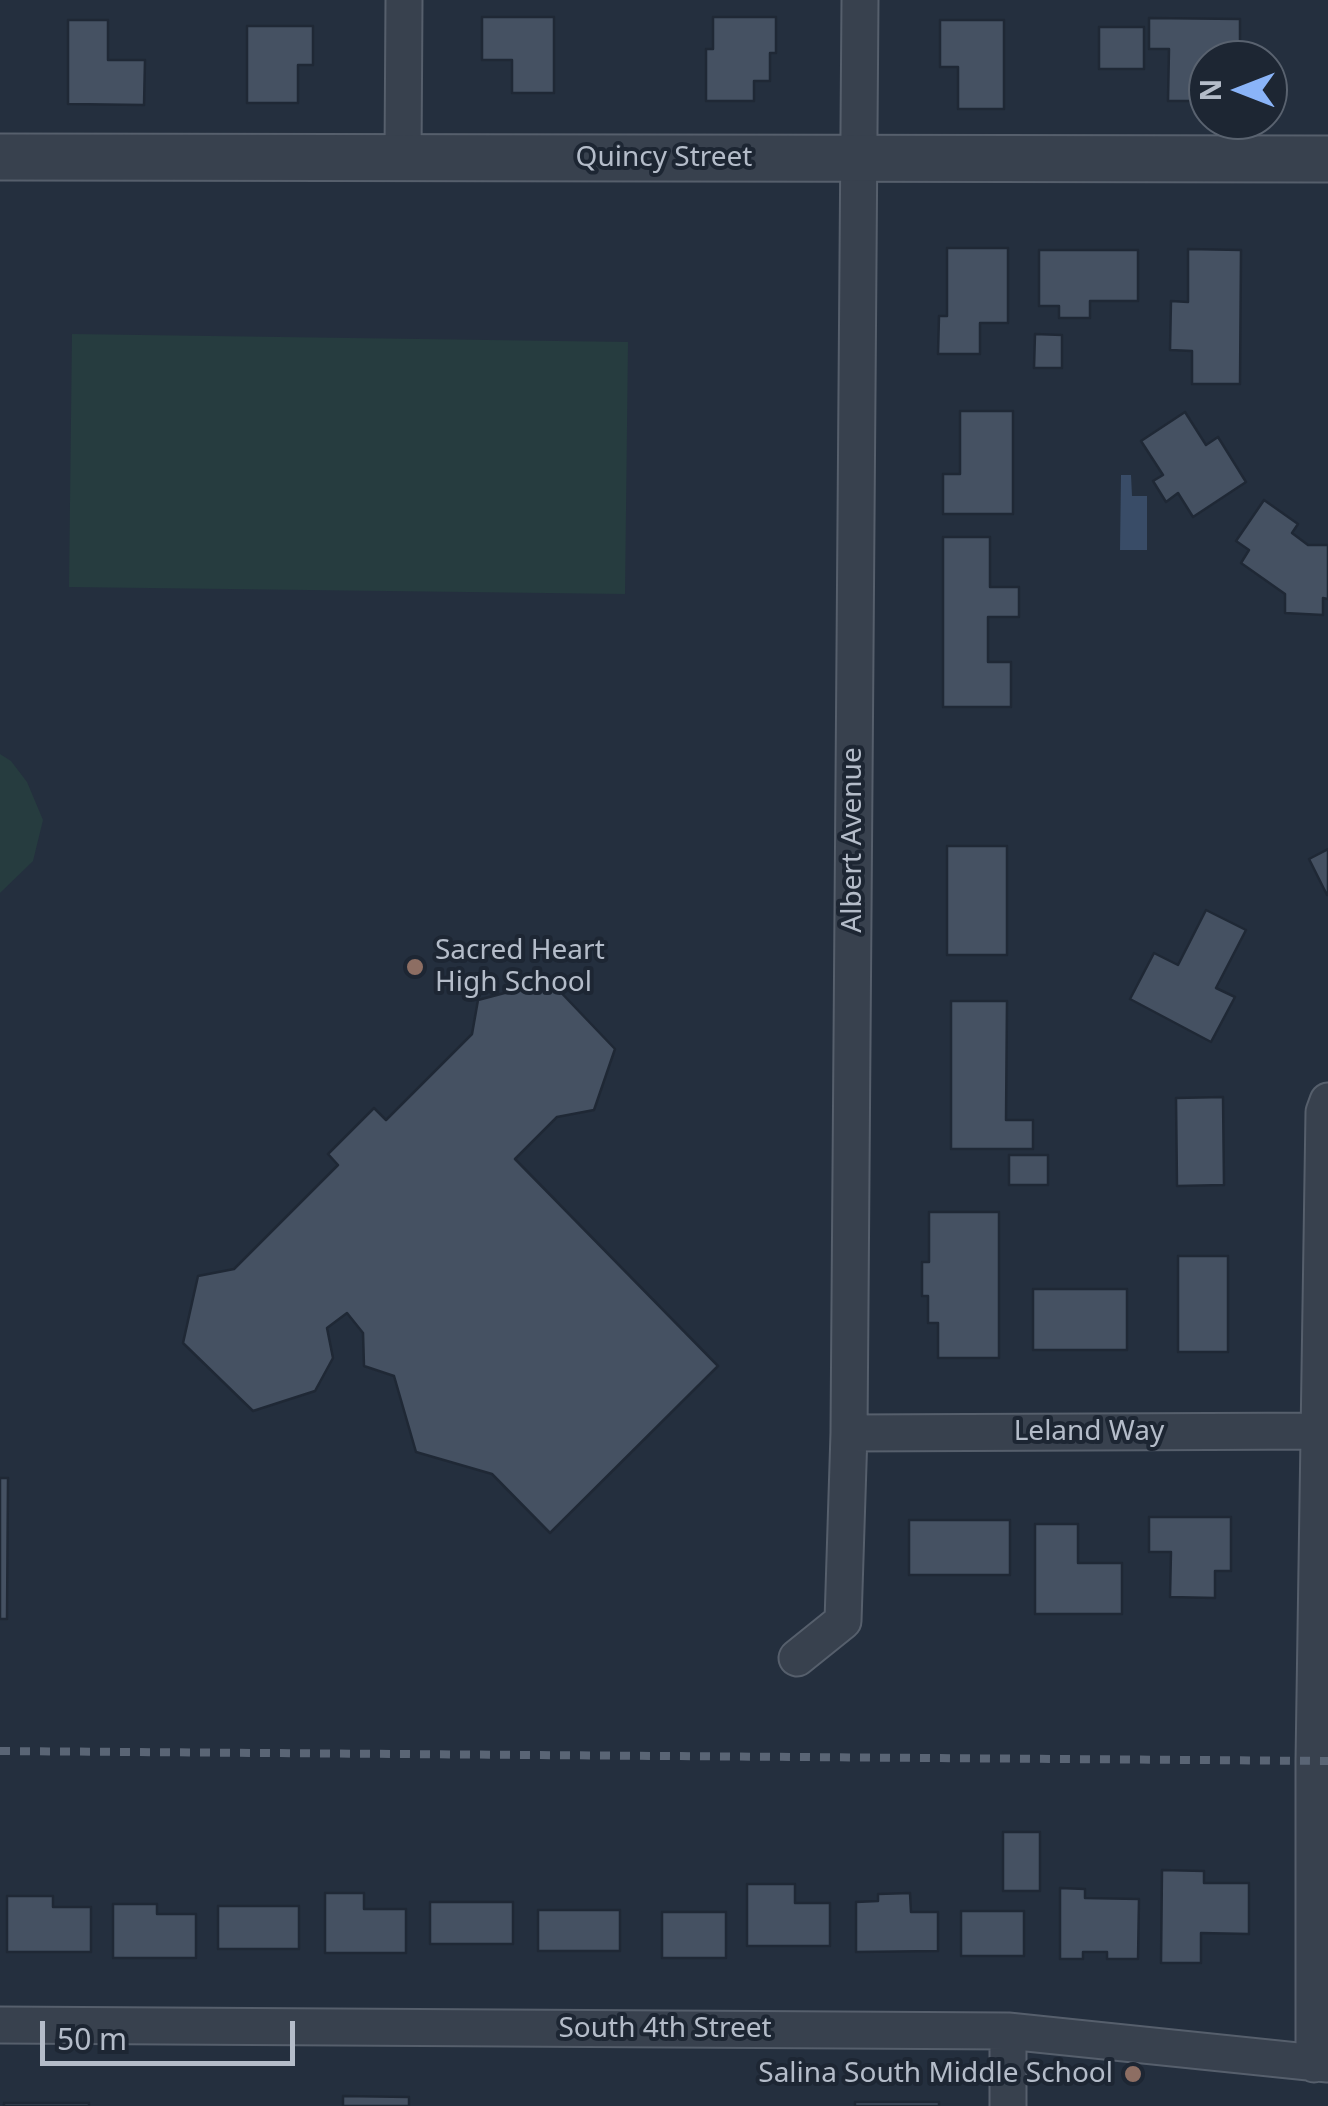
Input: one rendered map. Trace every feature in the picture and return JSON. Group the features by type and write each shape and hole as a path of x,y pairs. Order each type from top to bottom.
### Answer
{"street":[{"path":"402,158 404,0"},
{"name":"Albert Avenue","path":"797,1658 843,1622 849,1432 860,0"},
{"name":"Quincy Street","path":"0,157 1328,159"},
{"path":"1321,2064 1314,1761 1324,1431 1324,1112 1328,1101"},
{"name":"Leland Way","path":"849,1432 1324,1431"},
{"name":"South 4th Street","path":"0,2025 1008,2032 1321,2064"},
{"path":"1008,2032 1008,2106"}],"green space":[{"path":"72,334 628,342 625,594 69,587"},
{"path":"0,754 11,761 27,782 43,820 33,861 0,893"}],"water":[{"path":"1121,475 1131,475 1132,496 1147,496 1147,550 1120,550"}],"building":[{"path":"482,17 554,17 554,93 512,93 512,60 482,60"},
{"path":"713,17 776,17 776,53 770,53 770,81 754,81 754,101 706,101 706,49 713,49"},
{"path":"1149,18 1240,19 1240,40 1188,40 1188,101 1168,101 1169,49 1149,49"},
{"path":"68,20 108,20 108,60 145,60 144,105 68,104"},
{"path":"940,20 1004,20 1004,109 958,109 958,67 940,67"},
{"path":"247,26 313,26 313,65 298,65 298,103 247,103"},
{"path":"1099,27 1144,27 1144,69 1099,69"},
{"path":"947,248 1008,248 1008,323 980,323 980,354 938,354 939,316 947,316"},
{"path":"1188,249 1241,250 1240,384 1192,384 1192,351 1170,350 1171,301 1188,302"},
{"path":"1039,250 1138,250 1138,301 1090,301 1090,318 1059,318 1059,306 1039,306"},
{"path":"1035,334 1062,335 1062,368 1034,368"},
{"path":"960,411 1013,411 1013,514 943,514 943,474 960,474"},
{"path":"1185,412 1206,445 1218,437 1246,482 1193,517 1178,493 1166,502 1153,481 1163,475 1141,441"},
{"path":"1264,500 1298,524 1292,533 1308,545 1328,545 1328,599 1323,598 1323,615 1285,613 1285,594 1241,563 1249,550 1236,541"},
{"path":"943,537 990,537 990,587 1019,587 1019,617 988,617 988,662 1011,662 1011,707 943,707"},
{"path":"947,846 1007,846 1007,955 947,955"},
{"path":"1328,849 1328,895 1327,895 1309,859"},
{"path":"1206,910 1246,930 1216,988 1235,997 1211,1042 1130,999 1154,953 1178,965"},
{"path":"550,981 615,1049 594,1110 557,1117 515,1159 718,1366 550,1533 492,1474 416,1452 394,1376 364,1366 363,1333 347,1313 327,1328 333,1358 315,1391 253,1411 183,1343 198,1276 234,1269 338,1165 328,1154 374,1108 386,1120 472,1034 478,1000"},
{"path":"951,1001 1007,1001 1006,1120 1033,1120 1033,1149 951,1149"},
{"path":"1223,1097 1224,1185 1177,1186 1176,1098"},
{"path":"1009,1155 1048,1155 1048,1185 1009,1185"},
{"path":"929,1212 999,1212 999,1358 938,1358 938,1323 928,1323 928,1296 922,1296 922,1262 929,1262"},
{"path":"1178,1256 1228,1256 1228,1352 1178,1352"},
{"path":"1033,1289 1127,1289 1127,1350 1033,1350"},
{"path":"0,1478 8,1478 7,1619 0,1619"},
{"path":"1149,1517 1231,1517 1231,1571 1215,1571 1215,1598 1170,1597 1171,1552 1149,1552"},
{"path":"909,1520 1010,1520 1010,1575 909,1575"},
{"path":"1035,1524 1078,1524 1078,1563 1122,1563 1122,1614 1035,1614"},
{"path":"1003,1832 1040,1832 1040,1891 1003,1891"},
{"path":"1162,1870 1204,1871 1204,1883 1249,1883 1249,1934 1201,1933 1201,1963 1161,1963"},
{"path":"747,1884 795,1884 795,1903 830,1903 830,1946 747,1946"},
{"path":"1060,1888 1085,1889 1085,1898 1139,1899 1138,1959 1107,1959 1107,1952 1083,1952 1083,1959 1060,1959"},
{"path":"325,1893 364,1893 364,1909 406,1909 406,1953 325,1953"},
{"path":"910,1893 911,1912 938,1912 938,1951 856,1952 856,1902 878,1901 878,1894"},
{"path":"7,1896 53,1896 53,1907 91,1907 91,1952 7,1952"},
{"path":"430,1902 513,1902 513,1944 430,1944"},
{"path":"113,1904 157,1904 157,1914 196,1914 196,1958 113,1958"},
{"path":"218,1906 299,1906 299,1949 218,1949"},
{"path":"538,1910 620,1910 620,1951 538,1951"},
{"path":"961,1911 1024,1911 1024,1956 961,1956"},
{"path":"662,1912 726,1912 726,1958 662,1958"},
{"path":"343,2096 409,2097 409,2106 343,2106"},
{"path":"855,2102 939,2102 939,2106 855,2106"},
{"path":"89,2103 89,2106 4,2106"}],"railway":[{"path":"0,1751 1328,1761"}],"place":[{"name":"Sacred Heart High School","path":"415,967"},
{"name":"Salina South Middle School","path":"1133,2074"}]}
